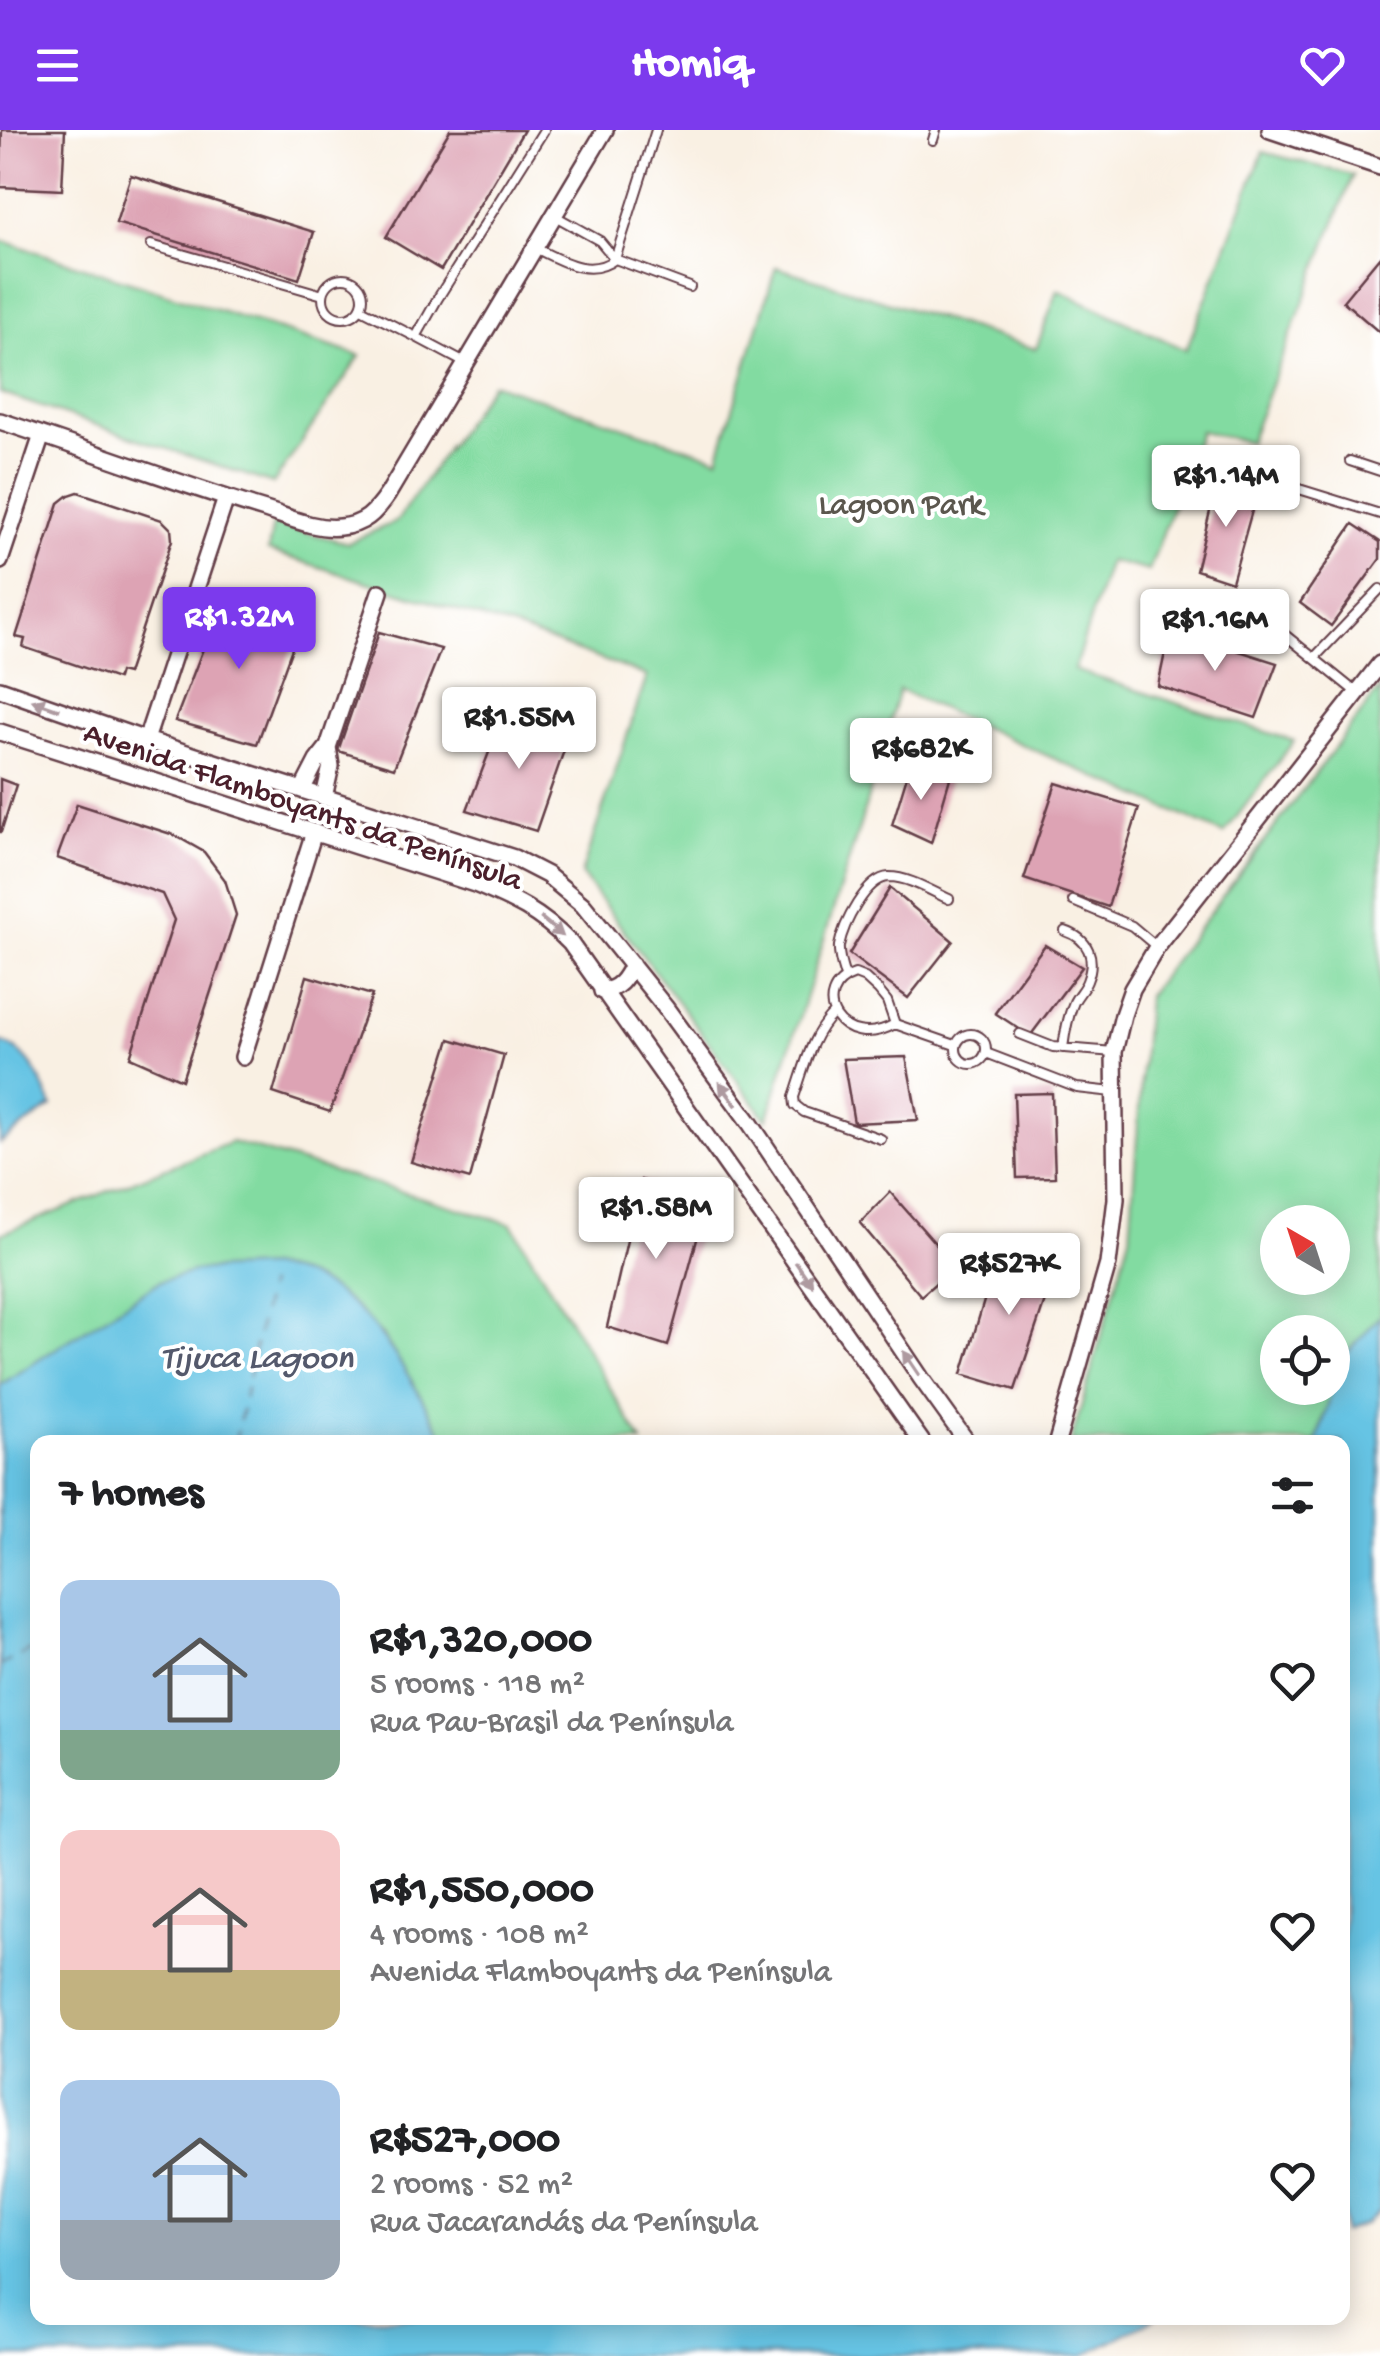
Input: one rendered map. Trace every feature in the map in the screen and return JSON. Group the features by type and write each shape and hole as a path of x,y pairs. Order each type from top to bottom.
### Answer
{"street":[{"path":"0,422 324,528 364,522 388,494 606,130"},
{"path":"1270,130 1380,167"},
{"path":"0,561 42,435"},
{"path":"146,740 226,498"},
{"path":"302,790 328,747 380,592"},
{"path":"1060,1434 1108,1264 1116,1199 1114,1052 1132,989 1157,948 1380,664"},
{"name":"Avenida Flamboyants da Península","path":"0,689 514,858 547,876 583,904 750,1123 962,1435"},
{"name":"Avenida Flamboyants da Península","path":"0,732 475,884 520,903 552,926 570,943 917,1435"},
{"path":"324,797 331,766 328,747"},
{"path":"244,1057 314,832"},
{"path":"602,990 618,986 632,965"}],"lane":[{"path":"416,337 544,130"},
{"path":"535,248 570,265 590,269 605,267 615,259 656,130"},
{"path":"554,216 600,241 615,259 690,287"},
{"path":"150,245 323,295"},
{"path":"346,278 354,281 363,294 360,309 356,315 340,318 327,311 323,303 326,288 331,282 346,278"},
{"path":"360,309 466,364"},
{"path":"1350,461 1380,471"},
{"path":"1298,489 1380,514"},
{"path":"1315,656 1380,589"},
{"path":"1279,630 1357,693"},
{"path":"846,977 838,949 870,884 884,877 900,878 949,899"},
{"path":"1074,901 1132,926 1157,948"},
{"path":"1063,1048 1066,1025 1092,964 1085,942 1066,931"},
{"path":"895,1024 887,1001 866,978 854,974 838,986 830,1003 833,1014 853,1030 876,1033 895,1024 956,1045"},
{"path":"833,1014 822,1024 794,1097 795,1105 804,1112 881,1139"},
{"path":"964,1034 978,1035 986,1052 983,1059 970,1064 958,1058 956,1045 964,1034"},
{"path":"1020,1034 1053,1047 1114,1052"},
{"path":"986,1052 1078,1088 1113,1092"}],"green space":[{"name":"Lagoon Park","path":"1263,152 1353,175 1249,442 1200,431 1149,571 1109,561 1074,670 1294,741 1224,834 899,690 767,1120 581,874 647,676 517,629 268,551 273,524 348,543 397,521 492,383 718,458 776,267 1036,349 1058,290 1186,350"},
{"path":"0,240 360,356 273,484 0,393"},
{"path":"1380,688 1380,1316 1369,1327 1350,1365 1350,1315 1260,1315 1260,1405 1330,1405 1319,1435 1073,1435 1130,1236 1147,996"},
{"path":"232,1142 512,1224 638,1435 443,1435 384,1337 341,1296 307,1277 12,1377 0,1385 0,1234"}],"water":[{"path":"0,1042 27,1059 52,1106 0,1143"},
{"name":"Tijuca Lagoon","path":"269,1267 308,1277 332,1290 354,1306 390,1348 443,1435 30,1435 30,2325 1143,2325 1083,2356 0,2356 0,1385 159,1282 199,1270"},
{"path":"1380,1316 1380,2210 1365,2224 1350,2230 1350,1435 1319,1435 1328,1405 1350,1405 1350,1350"}],"building":[{"path":"2,130 65,130 62,190 0,187"},
{"path":"450,130 524,130 441,270 386,237"},
{"path":"131,175 314,232 299,279 116,223"},
{"path":"1380,256 1380,333 1343,301"},
{"path":"1217,482 1258,489 1232,582 1196,570"},
{"path":"78,492 162,520 171,529 172,540 127,674 119,672 117,679 23,647 25,639 16,637 59,503"},
{"path":"1353,524 1380,542 1380,559 1331,626 1300,603"},
{"path":"222,600 302,621 257,744 175,721"},
{"path":"1170,629 1277,663 1256,718 1158,686"},
{"path":"379,632 441,649 394,768 338,751"},
{"path":"504,713 570,733 536,831 467,810"},
{"path":"910,766 950,778 931,843 892,825"},
{"path":"0,779 16,785 1,832 0,832"},
{"path":"1056,783 1139,808 1108,907 1024,879"},
{"path":"77,804 174,835 204,852 225,880 236,915 182,1080 130,1057 174,920 162,894 57,858"},
{"path":"890,888 953,941 908,998 849,954"},
{"path":"1045,945 1082,967 1030,1036 995,1013"},
{"path":"307,976 372,995 330,1112 273,1093"},
{"path":"450,1039 504,1055 470,1179 411,1162"},
{"path":"906,1057 918,1120 854,1123 843,1059"},
{"path":"1052,1093 1055,1177 1017,1178 1014,1094"},
{"path":"641,1180 708,1199 668,1346 607,1327"},
{"path":"890,1192 955,1266 921,1296 860,1223"},
{"path":"999,1251 1059,1259 1015,1390 962,1374"}],"ferry route":[{"path":"236,1435 268,1284"},
{"path":"0,1666 30,1650"}]}
